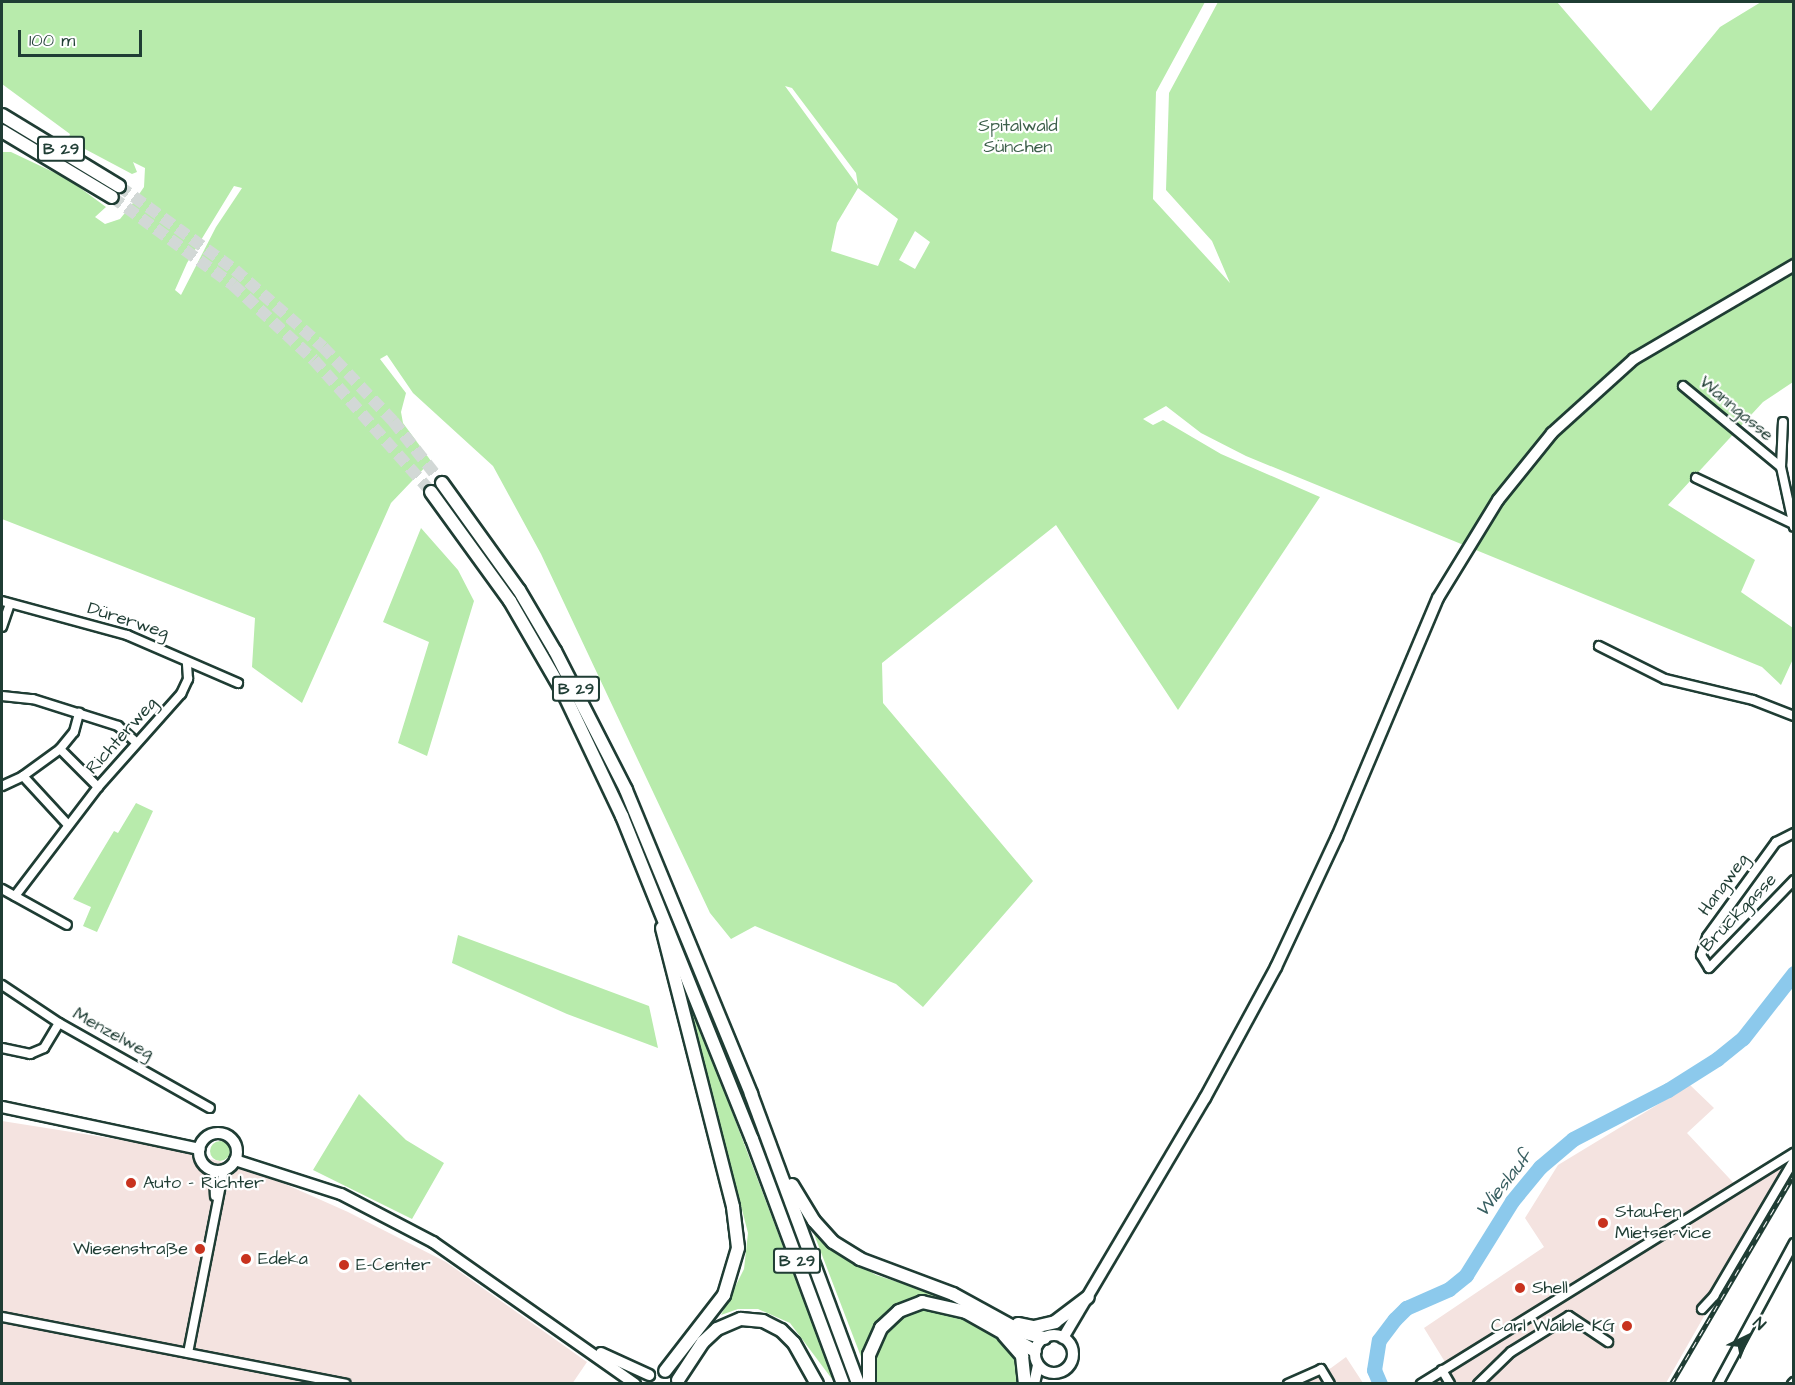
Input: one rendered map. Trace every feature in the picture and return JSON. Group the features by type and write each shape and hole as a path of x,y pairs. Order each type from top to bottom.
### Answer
{"highway":[{"name":"B 29","path":"2,115 115,192 2,131"},
{"name":"B 29","path":"442,483 519,590 590,714 660,867 771,1148 858,1383"},
{"name":"B 29","path":"431,492 510,601 565,696 660,903 843,1383"},
{"path":"660,903 661,922 733,1208 738,1248 724,1295 666,1371"},
{"path":"771,1148 783,1164 797,1196 833,1242 860,1259 953,1294 1035,1351"},
{"path":"999,1324 1045,1326 1064,1317 1088,1297"},
{"path":"869,1383 867,1368 874,1341 889,1319 909,1306 922,1302 949,1305 1044,1338"},
{"path":"679,1382 703,1342 717,1329 741,1319 763,1321 782,1330 794,1343 816,1383"},
{"path":"999,1324 1022,1356 1025,1383"}],"main road":[{"path":"1063,1338 1205,1098 1296,924 1337,837 1438,598 1498,500 1552,433 1634,359 1794,265"},
{"path":"2,1107 201,1146"},
{"path":"223,1134 233,1140 236,1156 219,1170 201,1160 201,1146 211,1135 223,1134"},
{"path":"236,1156 341,1194 433,1242 635,1383"},
{"path":"1034,1383 1038,1365 1035,1351 1044,1338 1063,1338"},
{"path":"1040,1383 1050,1373 1062,1371 1070,1363 1072,1352 1063,1338"},
{"path":"586,1348 645,1379 666,1371 679,1382"},
{"path":"1038,1365 1050,1373"}],"street":[{"name":"Wanngasse","path":"1683,386 1781,467"},
{"path":"1783,422 1781,467 1785,499 1792,525"},
{"path":"1696,478 1792,525"},
{"path":"1785,499 1794,494"},
{"path":"2,627 6,603"},
{"name":"Dürerweg","path":"6,603 127,635 178,655 187,664 238,683"},
{"path":"1599,646 1665,679 1753,700 1794,716"},
{"name":"Richterweg","path":"15,896 98,787 181,694 189,678 187,664"},
{"path":"2,696 33,699 79,712 118,726 137,743"},
{"path":"2,786 23,776 60,749 74,732 79,712"},
{"path":"60,749 98,787"},
{"path":"23,776 68,825"},
{"name":"Hangweg","path":"1708,968 1701,955 1707,937 1776,842 1794,833"},
{"name":"Bruckgasse","path":"1708,968 1794,880"},
{"path":"2,889 67,925"},
{"name":"Menzelweg","path":"2,985 59,1023 210,1108"},
{"path":"2,1048 30,1054 37,1051 44,1047 59,1023"},
{"path":"1421,1383 1794,1153"},
{"path":"1702,1309 1714,1296 1794,1160"},
{"path":"188,1353 216,1202 219,1170"},
{"path":"1718,1383 1794,1244"},
{"path":"1478,1383 1511,1352 1569,1316 1608,1342"},
{"path":"2,1317 188,1353 310,1380 346,1383"},
{"path":"1288,1383 1321,1369 1330,1383"},
{"path":"1442,1371 1450,1383"}],"shaded area":[{"path":"1690,1085 1714,1108 1687,1133 1742,1192 1793,1160 1666,1383 1410,1384 1445,1362 1424,1328 1544,1247 1525,1218 1558,1165"},
{"path":"2,1121 141,1143 249,1168 348,1212 446,1262 587,1362 572,1384 2,1383"},
{"path":"1346,1357 1363,1383 1296,1384 1331,1368"}],"green space":[{"name":"Spitalwald Sünchen","path":"2,2 1205,2 1156,92 1153,199 1230,283 1212,241 1166,190 1169,93 1218,2 1557,2 1651,111 1720,27 1761,2 1793,2 1793,382 1763,402 1668,505 1755,560 1741,592 1793,628 1793,659 1781,685 1762,667 1246,456 1201,433 1166,406 1143,419 1153,425 1163,420 1221,454 1320,497 1178,710 1056,525 882,663 883,703 1033,881 923,1007 896,984 755,926 731,939 710,913 541,554 493,466 413,393 387,355 380,359 406,393 401,412 403,423 431,461 391,503 302,703 252,667 255,618 2,519 2,152 11,152 68,179 106,207 95,217 105,224 120,219 133,203 144,187 145,168 133,162 137,172 132,174 68,140 70,134 2,84","holes":["785,86 792,88 856,173 858,186","234,186 242,188 216,227 181,295 175,290 187,263","858,188 898,219 878,266 831,251 837,223","915,231 930,242 915,269 899,260"]},
{"path":"421,528 458,570 474,601 427,756 398,743 429,642 383,622"},
{"path":"136,803 153,811 97,932 83,926 91,907 73,899 114,831 118,833"},
{"path":"458,935 649,1006 658,1048 567,1014 452,963"},
{"path":"684,985 835,1383 790,1323 758,1309 738,1309 721,1315 744,1269 748,1233"},
{"path":"359,1094 406,1140 444,1163 412,1219 313,1170"},
{"path":"216,1141 224,1141 230,1147 230,1155 224,1161 216,1161 210,1155 210,1147"},
{"path":"809,1221 843,1256 876,1275 950,1299 930,1297 905,1304 863,1362"},
{"path":"922,1307 949,1312 999,1337 1020,1359 1021,1383 873,1384 874,1358 884,1333 900,1317"}],"waterway":[{"name":"Wieslauf","path":"1380,1384 1374,1370 1379,1340 1406,1308 1449,1289 1466,1275 1512,1201 1540,1167 1573,1139 1668,1090 1717,1059 1743,1038 1794,973"}],"tunnel":[{"path":"119,186 235,270 323,347 393,421 442,483"},
{"path":"112,197 233,285 314,360 431,492"}],"railway":[{"path":"1671,1384 1794,1174"}],"place":[{"name":"Auto - Richter","path":"131,1183"},
{"name":"Staufen Mietservice","path":"1603,1223"},
{"name":"Wiesenstraße","path":"200,1249"},
{"name":"Edeka","path":"246,1259"},
{"name":"E-Center","path":"344,1265"},
{"name":"Shell","path":"1520,1288"},
{"name":"Carl Waible KG","path":"1627,1326"}]}
